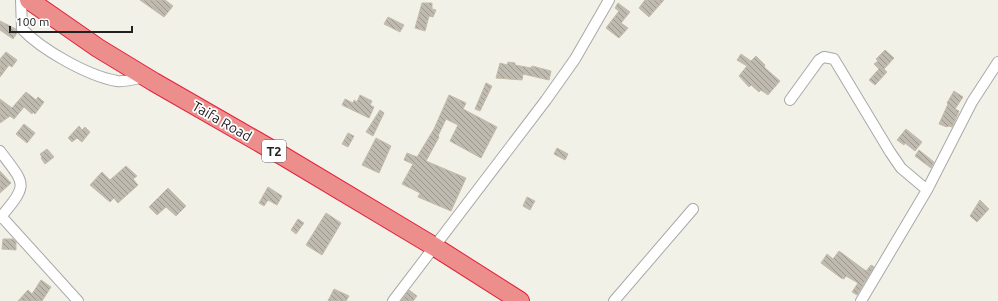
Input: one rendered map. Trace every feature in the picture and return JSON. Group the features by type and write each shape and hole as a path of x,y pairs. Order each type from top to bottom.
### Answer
{"highway":[{"name":"Taifa Road","path":"29,0 144,77 283,156 435,247 520,301"}],"street":[{"path":"21,0 22,29 28,36 57,55 88,71 109,79 129,81 144,77"},
{"path":"393,301 575,59 609,0"},
{"path":"790,100 818,60 824,57 834,59 901,168 928,190"},
{"path":"861,301 928,190 969,108 998,62"},
{"path":"0,151 20,178 21,186 19,195 0,217 78,301"},
{"path":"614,301 693,209"}],"building":[{"path":"140,0 165,0 173,6 164,17"},
{"path":"645,0 664,0 649,17 639,8"},
{"path":"422,3 432,3 432,9 436,10 433,17 429,16 425,31 415,28"},
{"path":"618,3 630,12 621,23 628,28 619,38 606,28 619,11 615,8"},
{"path":"388,17 404,25 400,32 384,24"},
{"path":"0,21 16,29 17,33 13,39 0,30"},
{"path":"885,50 894,58 884,69 887,72 875,85 869,80 879,69 874,64 878,61 876,59"},
{"path":"6,52 17,60 12,67 9,65 0,77 0,59"},
{"path":"741,54 751,61 756,56 765,65 764,67 780,81 768,95 761,90 759,92 751,85 749,87 739,76 747,66 737,60"},
{"path":"508,62 515,63 515,65 531,68 532,66 551,71 549,80 523,74 522,80 496,78 500,63 507,65"},
{"path":"486,83 492,86 480,111 475,109"},
{"path":"954,91 963,97 955,109 959,111 952,127 947,127 939,124 948,104 947,103"},
{"path":"26,92 36,100 38,97 44,102 35,114 33,112 32,114 24,107 14,119 10,116 0,123 0,99 12,108"},
{"path":"360,95 372,101 370,105 374,107 369,118 342,105 345,99 353,103 354,100 357,102"},
{"path":"449,95 466,103 463,109 497,127 481,158 450,141 458,125 446,119 438,136 439,137 426,161 466,178 451,211 418,197 420,193 402,184 413,164 404,160 407,153 417,157 434,129"},
{"path":"380,110 384,113 373,136 366,132"},
{"path":"24,124 35,133 27,143 16,134"},
{"path":"79,126 82,130 85,127 90,132 82,142 77,138 72,142 68,138"},
{"path":"906,129 922,142 915,151 905,143 904,145 897,140"},
{"path":"348,133 354,136 348,147 342,144"},
{"path":"376,138 391,146 379,173 362,165"},
{"path":"557,148 568,154 565,160 554,154"},
{"path":"47,149 54,157 45,164 40,154"},
{"path":"919,150 934,162 931,168 915,156"},
{"path":"126,166 137,176 133,179 138,185 118,203 114,198 110,202 90,185 102,172 110,180"},
{"path":"0,171 11,183 0,193"},
{"path":"268,187 282,196 277,205 268,200 264,206 259,203"},
{"path":"168,188 186,206 176,216 166,207 157,215 149,207"},
{"path":"527,197 535,201 530,210 523,206"},
{"path":"980,200 989,209 977,222 970,216"},
{"path":"326,213 341,223 322,255 306,245"},
{"path":"298,219 304,223 296,234 291,230"},
{"path":"3,239 13,239 16,242 16,250 2,249"},
{"path":"839,251 866,271 871,265 874,267 857,295 852,292 858,283 846,276 844,279 841,278 821,263 827,254 833,259"},
{"path":"41,280 51,287 42,301 18,301 28,290 32,294"},
{"path":"334,289 349,296 346,301 328,301"},
{"path":"409,290 417,296 413,301 401,301"}]}
